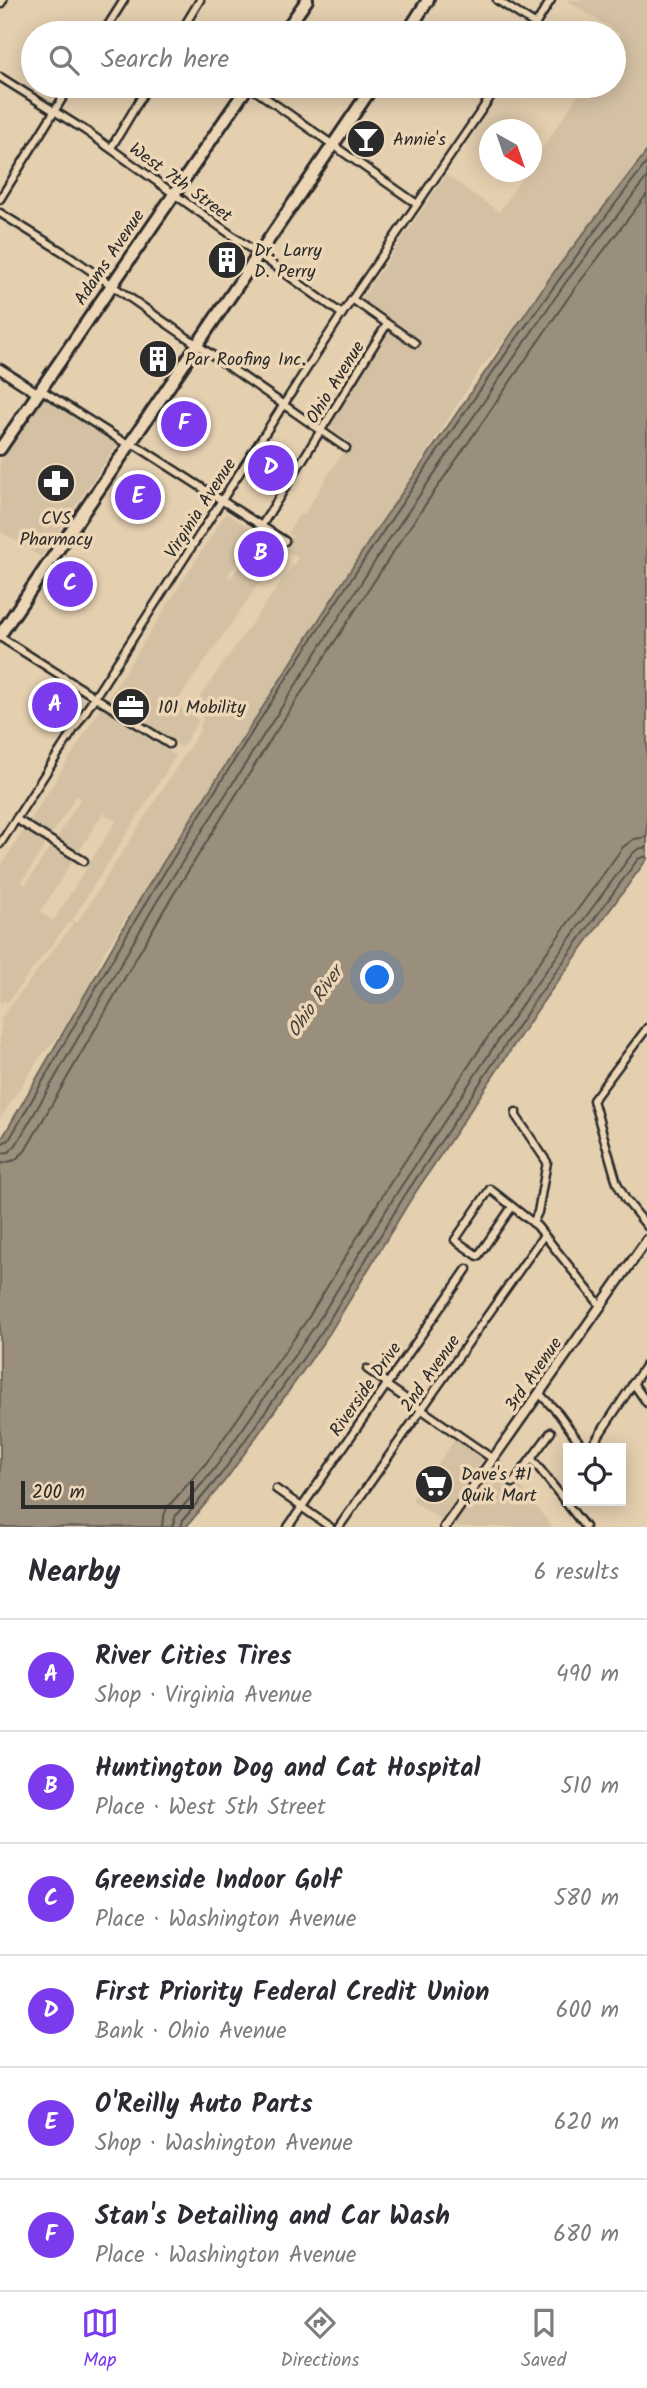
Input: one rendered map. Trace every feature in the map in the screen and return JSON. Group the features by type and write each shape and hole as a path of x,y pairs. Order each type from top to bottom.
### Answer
{"main road":[{"path":"292,21 307,0"},
{"path":"415,21 428,0"},
{"name":"Adams Avenue","path":"0,449 240,98"},
{"path":"0,636 365,98"}],"street":[{"path":"111,21 124,0"},
{"path":"187,21 200,0"},
{"path":"497,0 531,21"},
{"path":"538,21 551,0"},
{"name":"West 7th Street","path":"0,77 21,90"},
{"name":"West 7th Street","path":"35,98 111,148 342,314"},
{"path":"0,199 62,98"},
{"path":"111,148 141,98"},
{"path":"265,98 417,204"},
{"name":"Virginia Avenue","path":"0,844 342,314 490,98"},
{"path":"0,213 112,284 346,448"},
{"path":"352,299 415,344"},
{"name":"Ohio Avenue","path":"262,525 387,324"},
{"path":"0,369 129,443 285,541"},
{"path":"0,636 169,744"},
{"path":"16,819 84,861"},
{"path":"647,1028 593,1100 617,1183 626,1200 647,1226"},
{"path":"516,1112 516,1116 547,1162 538,1212 533,1223"},
{"path":"512,1207 478,1256 456,1240 490,1189 533,1223 600,1305"},
{"name":"2nd Avenue","path":"339,1527 544,1235"},
{"name":"3rd Avenue","path":"445,1527 647,1241"},
{"name":"Riverside Drive","path":"288,1527 467,1269"},
{"path":"539,1393 585,1448 593,1444 647,1363"},
{"path":"367,1369 493,1459"},
{"path":"633,1383 647,1403"},
{"path":"513,1482 551,1432"},
{"path":"532,1459 585,1527"},
{"path":"276,1489 330,1527"}],"shaded area":[{"path":"566,0 647,0 647,149 518,324 481,368 106,949 85,993 58,1037 41,1056 0,1119 0,1019 73,924 69,922 7,1003 4,1000 0,1004 0,867 25,828 47,842 22,882 26,885 51,845 74,859 40,912 53,921 116,821 103,813 78,853 56,839 81,798 76,796 51,836 29,822 101,708 176,756 72,920 77,923 201,729 199,727 203,721 198,699 298,558 283,549 292,536 288,533 300,514 303,516 349,442 327,426 388,330 410,346 414,340 360,301 446,175 499,212 519,182 542,182 542,149 576,98 626,98 626,21 599,21"},
{"path":"44,396 118,443 41,557 0,531 0,461"},
{"path":"226,513 256,532 228,576 231,578 259,534 283,549 175,704 199,720 182,747 107,700"},
{"path":"456,1438 484,1458 441,1520 412,1500"},
{"path":"501,1460 552,1527 453,1527"}],"water":[{"name":"Ohio River","path":"647,151 647,859 542,1003 411,1199 329,1334 227,1478 186,1527 0,1527 0,1142 143,894 375,532 554,272"}],"place":[{"name":"Annie's","path":"366,139"},
{"name":"Dr. Larry D. Perry","path":"227,260"},
{"name":"Par Roofing Inc.","path":"158,359"},
{"name":"Stan's Detailing and Car Wash","path":"184,424"},
{"name":"First Priority Federal Credit Union","path":"271,468"},
{"name":"CVS Pharmacy","path":"56,483"},
{"name":"O'Reilly Auto Parts","path":"138,497"},
{"name":"Huntington Dog and Cat Hospital","path":"261,554"},
{"name":"Greenside Indoor Golf","path":"70,584"},
{"name":"River Cities Tires","path":"55,705"},
{"name":"101 Mobility","path":"131,707"},
{"name":"Dave's #1 Quik Mart","path":"434,1484"}]}
